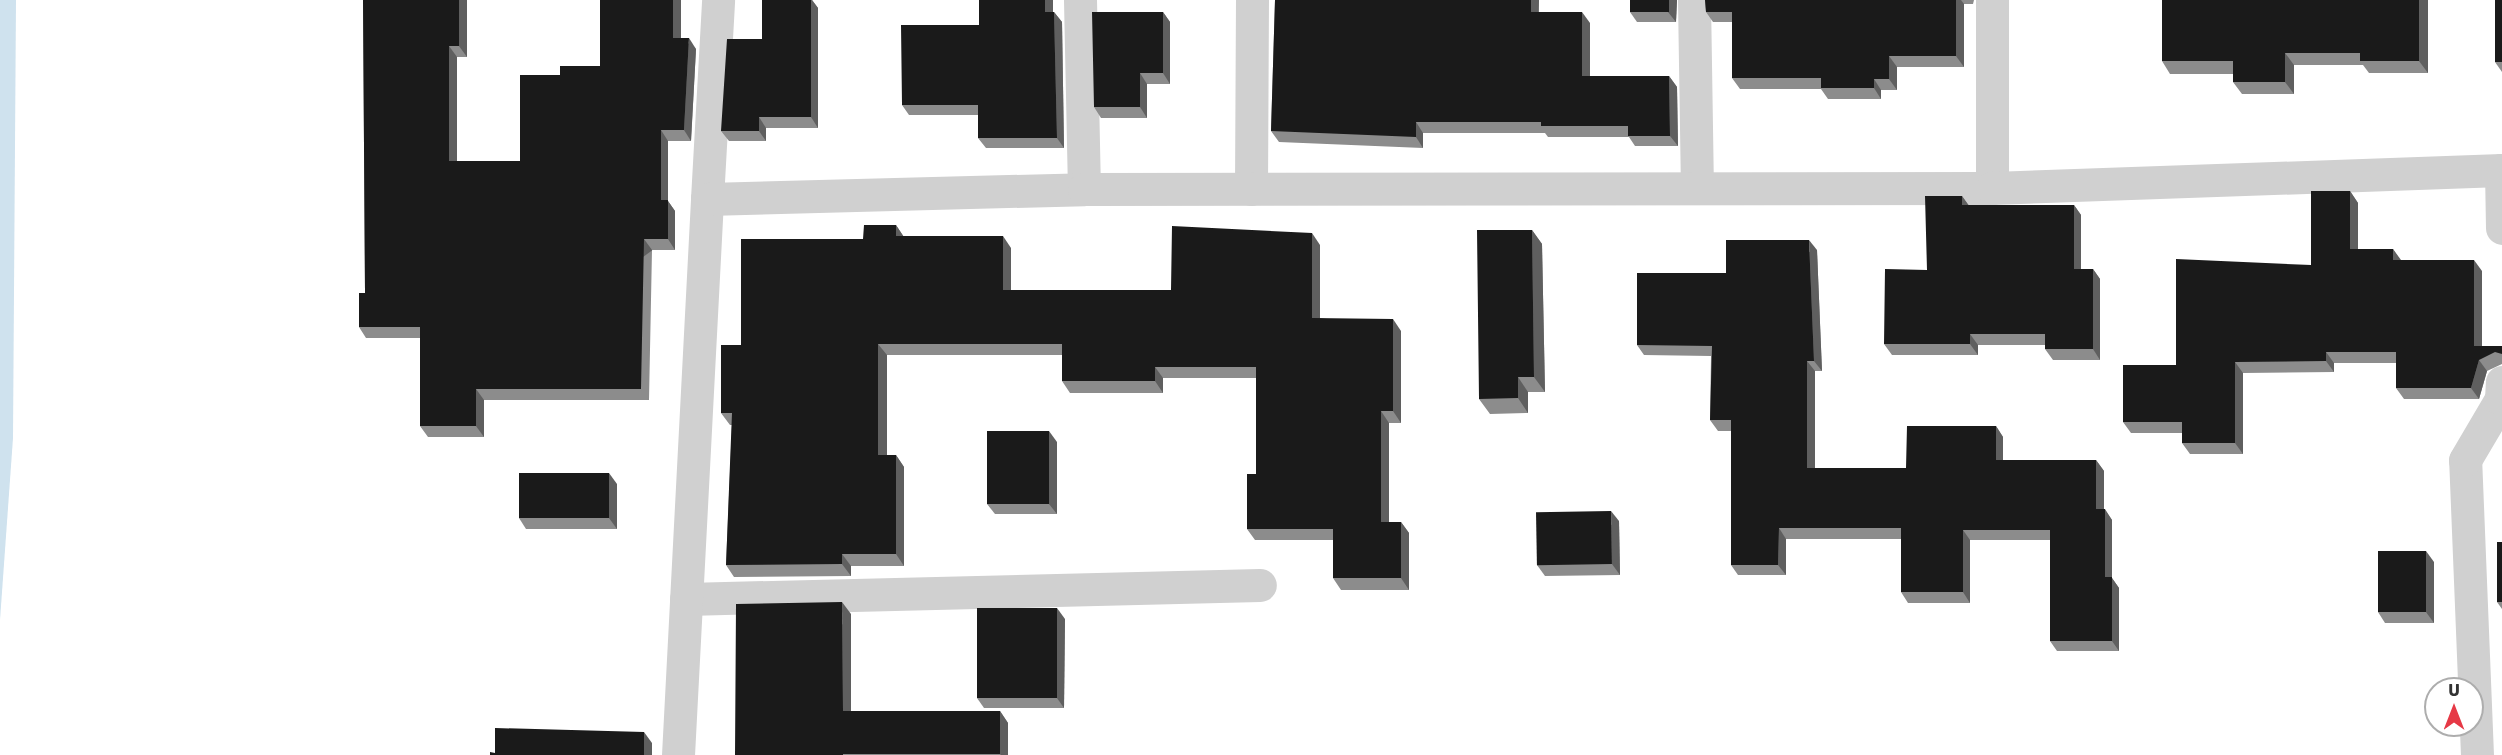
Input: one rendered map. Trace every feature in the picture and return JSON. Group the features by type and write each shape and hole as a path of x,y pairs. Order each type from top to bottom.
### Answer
{"street":[{"path":"678,755 717,0"},
{"path":"1080,0 1084,189"},
{"path":"1251,189 1252,0"},
{"path":"1694,0 1697,187"},
{"path":"1992,0 1992,188"},
{"path":"707,199 1084,189 1992,188 2502,170 2502,228"},
{"path":"2477,755 2465,460 2501,399 2502,382"},
{"path":"686,599 1260,585"}],"water":[{"path":"0,0 16,0 13,438 0,620"}],"building":[{"path":"363,0 459,0 459,46 449,46 449,161 520,161 520,75 560,75 560,66 600,66 600,0 673,0 673,38 689,38 684,130 661,130 661,200 668,200 668,239 644,239 641,389 476,389 476,426 420,426 420,327 359,327 359,293 365,293"},
{"path":"762,0 811,0 811,117 759,117 759,131 721,131 727,39 762,39"},
{"path":"979,0 1045,0 1045,12 1054,12 1057,138 978,138 978,105 902,105 901,25 979,25"},
{"path":"1275,0 1531,0 1531,12 1582,12 1582,76 1669,76 1670,136 1628,136 1628,126 1541,126 1541,122 1416,122 1416,137 1271,131"},
{"path":"1630,0 1669,0 1669,12 1630,12"},
{"path":"1705,0 1956,0 1956,56 1889,56 1889,79 1874,79 1874,88 1821,88 1821,78 1732,78 1732,12 1706,12"},
{"path":"2162,0 2419,0 2419,61 2360,61 2360,53 2285,53 2285,82 2233,82 2233,61 2162,61"},
{"path":"2495,0 2502,0 2502,62 2495,62"},
{"path":"1092,12 1163,12 1163,73 1140,73 1140,107 1094,107"},
{"path":"2311,191 2350,191 2350,249 2393,249 2393,260 2474,260 2474,346 2502,346 2502,354 2495,352 2479,360 2471,388 2396,388 2396,352 2326,352 2326,361 2235,362 2235,443 2182,443 2182,422 2123,422 2123,365 2176,365 2176,259 2311,265"},
{"path":"1925,196 1962,196 1962,205 2074,205 2074,269 2093,269 2093,349 2045,349 2045,334 1970,334 1970,344 1884,344 1885,269 1927,270"},
{"path":"864,225 896,225 896,236 1003,236 1003,290 1171,290 1172,226 1312,233 1312,318 1393,319 1393,411 1381,411 1381,522 1401,522 1401,578 1333,578 1333,529 1247,529 1247,474 1256,474 1256,367 1155,367 1155,381 1062,381 1062,344 878,344 878,455 896,455 896,554 842,554 842,564 726,565 732,413 721,413 721,345 741,345 741,239 863,239"},
{"path":"1477,230 1532,230 1534,377 1518,377 1518,398 1479,399"},
{"path":"1726,240 1809,240 1814,361 1807,361 1807,468 1906,468 1907,426 1996,426 1996,460 2096,460 2096,509 2105,509 2105,577 2112,577 2112,641 2050,641 2050,530 1963,530 1963,592 1901,592 1901,528 1779,528 1778,565 1731,565 1731,420 1710,420 1712,346 1637,345 1637,273 1726,273"},
{"path":"987,431 1049,431 1049,504 987,504"},
{"path":"519,473 609,473 609,518 519,518"},
{"path":"1611,511 1612,564 1537,565 1536,512"},
{"path":"2497,542 2502,542 2502,602 2497,602"},
{"path":"2378,551 2426,551 2426,612 2378,612"},
{"path":"842,602 843,711 1000,711 1000,754 735,755 736,604"},
{"path":"977,608 1057,608 1057,698 977,698"},
{"path":"495,728 644,732 644,755 490,755 490,752 495,753"}]}
